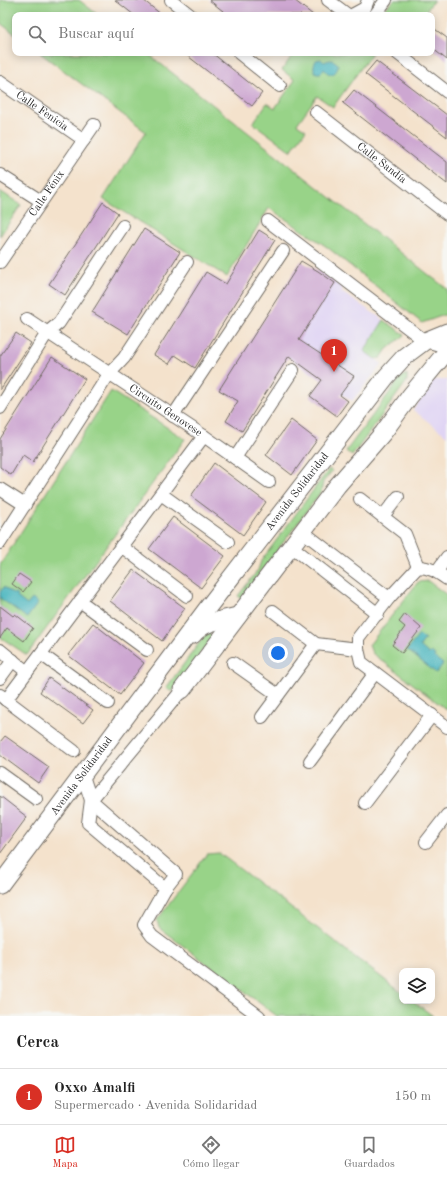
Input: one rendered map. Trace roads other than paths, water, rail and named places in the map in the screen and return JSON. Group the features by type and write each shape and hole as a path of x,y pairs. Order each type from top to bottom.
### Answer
{"main road":[{"name":"Avenida Solidaridad","path":"0,885 162,668 386,377 405,356 425,341 447,332"},
{"path":"182,690 337,486 383,433 410,396 447,351"},
{"name":"Avenida Solidaridad","path":"162,668 174,661 196,632 209,623 238,616"}],"street":[{"path":"171,0 186,12"},
{"path":"328,0 344,12"},
{"path":"371,9 386,0"},
{"path":"243,56 280,86"},
{"path":"401,56 447,92"},
{"name":"Calle Fenicia","path":"0,82 84,140"},
{"name":"Calle Sandía","path":"316,112 447,214"},
{"name":"Calle Fénix","path":"0,262 94,125"},
{"path":"0,175 41,202"},
{"path":"268,221 425,341 447,347"},
{"path":"0,408 47,333 59,323 123,226"},
{"path":"173,416 282,251"},
{"path":"0,543 109,374 124,358 186,262"},
{"name":"Circuito Genovese","path":"6,700 204,436 27,319"},
{"path":"235,458 293,370"},
{"path":"204,436 269,482"},
{"path":"0,488 25,505"},
{"path":"161,494 228,542"},
{"path":"383,516 398,497"},
{"path":"360,499 405,534 418,567"},
{"path":"302,531 389,598"},
{"path":"121,546 187,596"},
{"path":"291,546 378,614"},
{"path":"436,571 447,557"},
{"path":"447,579 436,571 427,567 418,567 389,598 358,638 358,649 361,662 447,727"},
{"path":"80,601 147,650"},
{"path":"274,610 316,644 358,649"},
{"path":"262,717 316,644"},
{"path":"0,650 27,672"},
{"path":"41,654 108,703"},
{"path":"0,678 13,660"},
{"path":"233,663 278,695"},
{"path":"310,761 375,673"},
{"path":"91,800 182,690"},
{"path":"6,700 52,735 87,769 91,800 88,823 165,888"},
{"path":"6,700 71,749"},
{"path":"365,803 432,715"},
{"path":"0,773 36,799"},
{"path":"91,800 176,874 165,888 144,925 152,936 259,1016"},
{"path":"426,842 447,814"}],"water":[{"path":"321,59 324,62 333,60 338,64 337,70 333,74 326,72 324,69 321,73 316,73 314,64 316,60"},
{"path":"4,587 13,594 15,593 18,595 17,597 27,605 32,599 38,603 27,618 0,598 0,592"},
{"path":"419,635 425,639 420,646 429,654 431,652 435,655 434,657 443,664 436,673 407,650"}],"place":[{"name":"Oxxo Amalfi","path":"334,372"}]}
